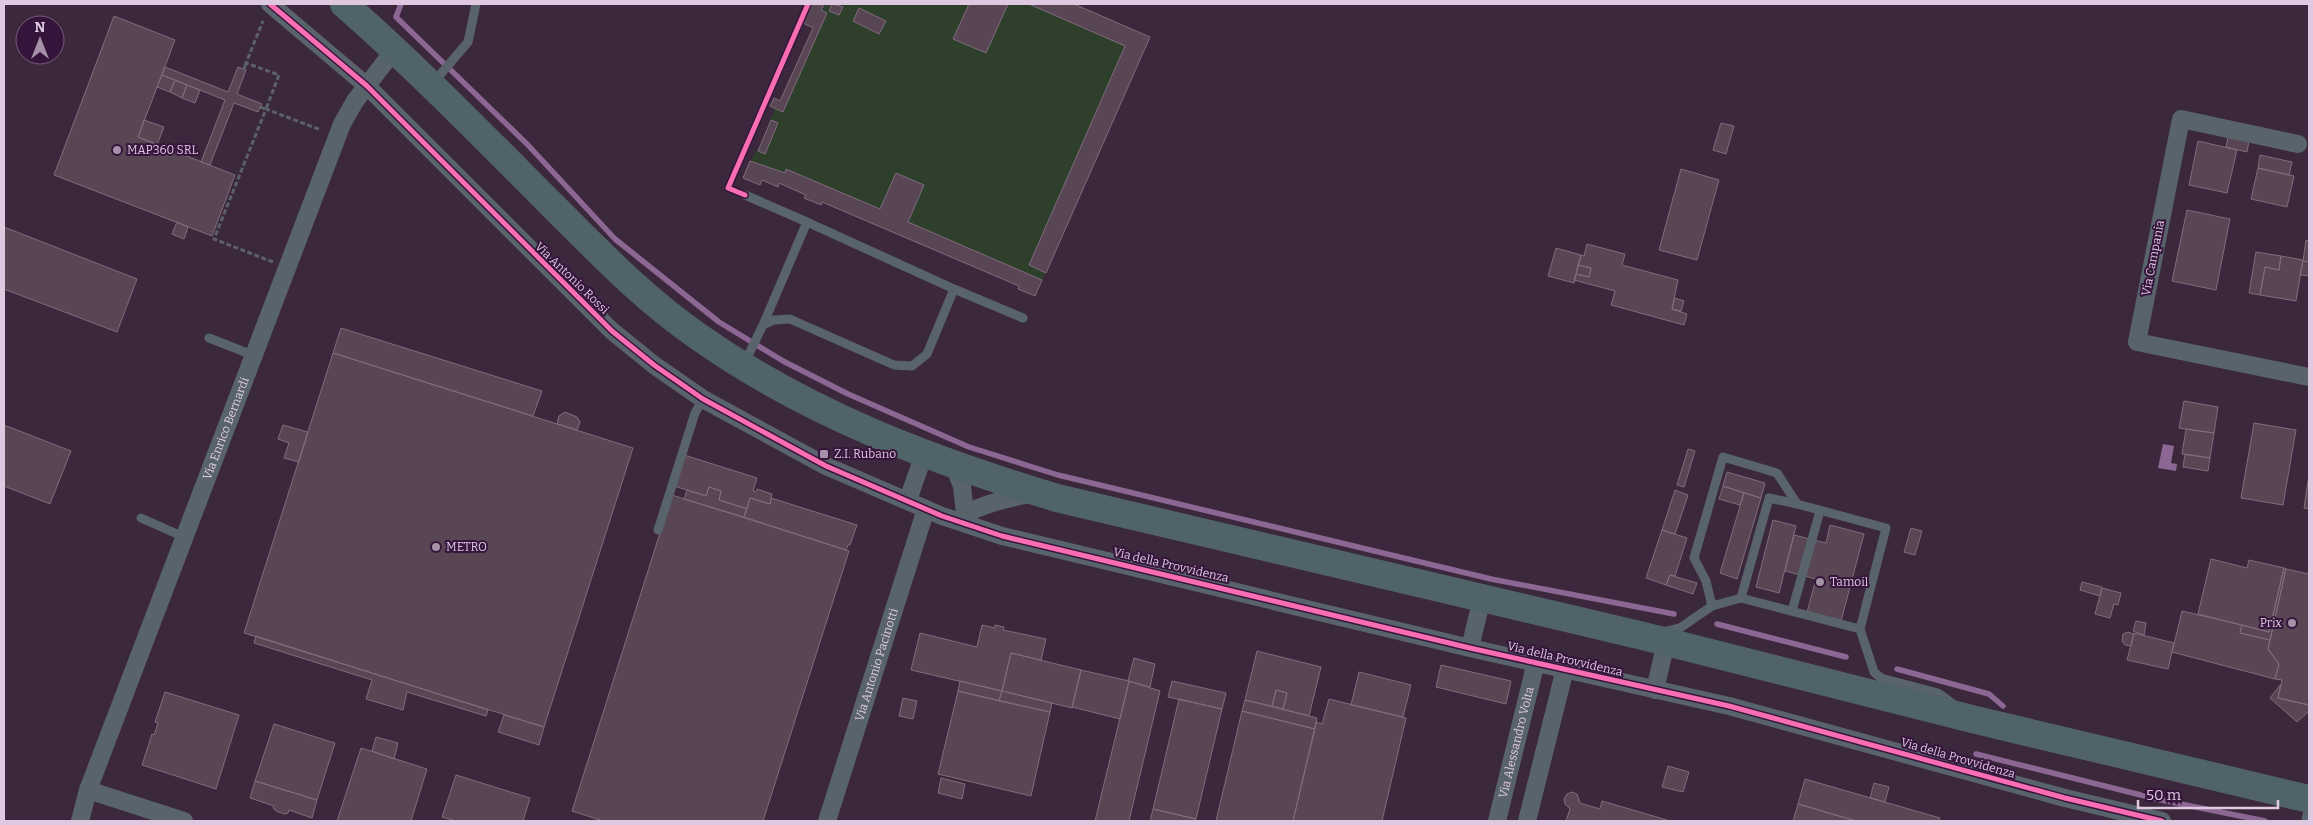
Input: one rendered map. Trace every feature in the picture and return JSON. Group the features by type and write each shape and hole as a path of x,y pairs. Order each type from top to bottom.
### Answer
{"main road":[{"path":"344,4 396,49 436,79 635,286 698,337 748,357 829,414 924,454 954,466 1038,492 1254,546 1654,639 1976,720 2309,799"}],"street":[{"name":"Via Antonio Rossi","path":"267,11 367,86 612,331 654,364 703,399 826,466 908,500"},
{"name":"Via Enrico Bernardi","path":"80,821 88,790 186,538 342,124 367,86 396,49"},
{"name":"Via Campania","path":"2298,144 2181,119 2136,342 2309,377"},
{"path":"924,454 908,500 926,509 963,518 996,501 1038,492"},
{"path":"954,466 962,486 963,518"},
{"name":"Via Antonio Pacinotti","path":"827,821 926,509"},
{"name":"Via della Provvidenza","path":"963,518 1030,544 1118,563 1470,648 1729,706 2065,798 2162,821"},
{"path":"1470,648 1482,598"},
{"path":"1654,639 1656,690"},
{"name":"Via Alessandro Volta","path":"1497,821 1536,662"},
{"path":"1527,821 1565,669"},
{"path":"88,790 184,821"}],"lane":[{"path":"436,79 468,42 476,4"},
{"path":"745,194 1023,318"},
{"path":"748,357 807,222"},
{"path":"761,329 774,320 790,319 894,366 912,366 927,354 954,288"},
{"path":"209,338 255,356"},
{"path":"658,530 695,413 703,399"},
{"path":"1712,606 1706,581 1694,558 1722,457 1777,472 1797,504"},
{"path":"1741,598 1770,498 1886,528 1860,629 1874,672 1881,678 1938,693 1976,720"},
{"path":"1792,611 1820,511"},
{"path":"141,518 186,538"},
{"path":"1654,639 1680,628 1712,606 1741,598 1860,629"},
{"path":"2306,821 2309,805"}],"path":[{"path":"244,69 267,11"},
{"path":"246,63 279,75 214,239 273,262"},
{"path":"260,107 324,131"}],"green space":[{"path":"812,4 1074,4 1150,37 1035,296 1018,289 1019,286 823,202 821,205 804,198 805,195 779,183 778,187 762,180 760,185 743,178 756,150 758,151 775,109 770,106 774,98 780,101 813,28 803,23"}],"shaded area":[{"path":"2163,444 2174,446 2171,463 2177,464 2176,471 2158,468"}],"building":[{"path":"812,4 824,4 821,10 827,13 783,112 770,106 774,98 780,101 813,28 803,23"},
{"path":"832,4 843,7 839,15 829,11"},
{"path":"969,4 1008,4 986,53 953,39"},
{"path":"1029,4 1074,4 1150,37 1046,273 1029,265 1125,46"},
{"path":"859,8 886,21 879,34 853,21"},
{"path":"114,16 175,40 138,137 235,175 212,236 54,175"},
{"path":"165,67 228,92 238,67 246,70 237,94 262,104 258,112 234,103 210,165 201,162 225,100 162,75"},
{"path":"162,75 175,80 170,92 157,87"},
{"path":"175,80 187,85 182,98 170,92"},
{"path":"187,85 200,90 195,103 182,98"},
{"path":"144,120 164,127 157,145 138,137"},
{"path":"771,120 778,123 765,154 758,151"},
{"path":"1721,123 1734,126 1726,154 1713,150"},
{"path":"2228,137 2249,141 2247,152 2226,147"},
{"path":"2198,141 2237,150 2227,193 2189,185"},
{"path":"2260,155 2292,162 2289,175 2258,168"},
{"path":"750,161 785,173 786,169 880,209 896,173 924,185 908,222 1042,280 1035,296 1018,289 1019,286 822,202 821,205 804,198 806,195 779,183 778,187 762,180 760,185 743,178"},
{"path":"2258,168 2294,176 2287,207 2251,199"},
{"path":"1681,169 1719,180 1697,260 1659,250"},
{"path":"2187,210 2230,219 2216,290 2172,281"},
{"path":"177,222 188,227 184,239 172,234"},
{"path":"4,227 137,279 117,332 4,289"},
{"path":"2306,240 2309,241 2309,262 2303,261"},
{"path":"1587,244 1625,254 1622,265 1678,280 1672,309 1687,314 1684,325 1611,305 1615,291 1574,280 1576,274 1589,277 1591,268 1578,265 1581,255 1584,256"},
{"path":"1556,248 1581,255 1574,283 1548,276"},
{"path":"2256,252 2281,256 2279,270 2265,267 2260,295 2249,293"},
{"path":"2281,256 2303,260 2296,301 2260,295 2265,267 2279,270"},
{"path":"2303,261 2309,262 2309,276 2300,275"},
{"path":"1578,265 1591,268 1589,277 1576,274"},
{"path":"1675,298 1684,301 1681,311 1672,309"},
{"path":"341,328 542,391 533,416 333,353"},
{"name":"METRO","path":"333,353 633,448 544,727 244,633"},
{"path":"2184,401 2218,407 2214,433 2179,428"},
{"path":"565,412 577,417 580,422 577,430 557,424 559,416"},
{"path":"2254,423 2296,430 2283,505 2241,498"},
{"path":"4,425 71,451 50,504 4,486"},
{"path":"283,425 308,432 299,462 284,458 289,443 278,439"},
{"path":"2186,429 2214,433 2210,458 2182,454"},
{"path":"1688,449 1695,451 1684,487 1677,485"},
{"path":"2185,454 2210,458 2208,471 2183,467"},
{"path":"684,455 757,478 753,491 756,492 757,489 772,494 770,504 750,498 747,509 719,500 721,491 709,487 706,496 674,486"},
{"path":"1727,472 1765,483 1761,498 1723,486"},
{"path":"2309,475 2309,509 2304,508"},
{"path":"1723,486 1744,493 1740,505 1719,499"},
{"path":"709,487 721,491 719,500 747,509 744,517 684,499 687,490 706,496"},
{"path":"1675,490 1688,495 1675,534 1662,530"},
{"path":"1744,493 1761,498 1737,579 1720,573"},
{"path":"672,495 849,551 763,821 603,821 572,811"},
{"path":"750,498 770,504 771,498 857,525 850,545 848,545 846,550 744,517"},
{"path":"1773,520 1796,526 1779,593 1756,587"},
{"path":"1830,525 1864,534 1840,625 1806,616 1816,579 1785,571 1794,535 1826,543"},
{"path":"1911,528 1922,531 1915,555 1904,552"},
{"path":"1662,530 1687,538 1675,576 1670,575 1666,585 1646,578"},
{"path":"2211,559 2247,568 2249,560 2284,568 2269,632 2198,614"},
{"path":"2284,568 2286,569 2270,640 2240,633 2242,625 2269,632"},
{"name":"Prix","path":"2286,569 2309,574 2309,705 2278,698 2282,680 2275,679 2279,664 2268,649"},
{"path":"1670,575 1697,583 1693,594 1666,585"},
{"path":"2082,582 2102,587 2100,596 2080,590"},
{"path":"2102,588 2121,593 2118,605 2114,604 2110,618 2095,614"},
{"path":"2182,611 2242,625 2240,633 2270,640 2268,649 2279,664 2275,679 2172,652"},
{"path":"2136,621 2146,623 2144,635 2133,631"},
{"path":"982,625 995,628 995,625 1004,627 1003,630 1046,639 1041,660 1011,653 1002,691 911,670 920,633 977,647"},
{"path":"2128,632 2134,634 2131,646 2125,645 2122,641 2123,634"},
{"path":"2134,633 2174,643 2168,669 2127,660"},
{"path":"256,636 488,710 486,716 407,692 403,710 366,699 372,680 254,643"},
{"path":"1257,651 1321,667 1309,716 1283,709 1287,693 1276,690 1272,706 1245,700"},
{"path":"1011,653 1081,670 1072,708 1002,691"},
{"path":"1134,658 1155,664 1150,687 1128,681"},
{"path":"1441,665 1511,681 1506,704 1436,687"},
{"path":"1081,670 1129,681 1120,719 1072,707"},
{"path":"1359,672 1411,685 1403,717 1351,705"},
{"path":"960,681 1002,691 999,701 958,691"},
{"path":"1129,681 1160,691 1129,821 1095,821"},
{"path":"1172,681 1226,693 1222,709 1168,697"},
{"path":"2281,684 2278,698 2309,705 2309,711 2297,722 2270,698"},
{"path":"1276,690 1287,693 1283,709 1272,706"},
{"path":"958,691 1050,712 1031,796 938,774"},
{"path":"1002,691 1052,703 1050,712 999,701"},
{"path":"165,692 239,715 216,789 142,765 152,734 154,735 158,723 155,722"},
{"path":"903,698 917,701 913,719 899,716"},
{"path":"1179,699 1222,709 1196,819 1153,809"},
{"path":"1329,699 1406,718 1382,821 1293,821 1316,722 1322,724"},
{"path":"1245,700 1317,718 1315,729 1242,711"},
{"path":"1242,711 1315,729 1293,821 1216,821"},
{"path":"504,715 544,727 539,745 498,732"},
{"path":"274,724 335,743 317,800 255,781"},
{"path":"376,737 398,743 394,759 372,751"},
{"path":"361,748 427,769 411,821 337,821"},
{"path":"1668,766 1689,772 1683,792 1662,787"},
{"path":"456,775 530,798 523,821 456,821 442,817"},
{"path":"941,778 965,784 962,799 938,793"},
{"path":"1805,779 1940,818 1939,821 1856,821 1798,804"},
{"path":"255,781 317,800 312,818 289,810 288,813 284,814 276,811 273,808 274,806 250,798"},
{"path":"1874,783 1889,787 1885,802 1870,798"},
{"path":"1572,792 1577,794 1580,803 1600,809 1602,801 1667,821 1566,821 1570,809 1565,804 1564,799 1567,794"},
{"path":"1798,804 1856,821 1793,821"},
{"path":"1153,809 1196,819 1195,821 1150,821"}],"waterway":[{"path":"401,4 396,17 527,144 615,239 719,322 783,361 848,394 969,447 1058,475 1491,579 1674,614"},
{"path":"1717,624 1846,657"},
{"path":"1897,669 1989,694 2003,706"},
{"path":"1976,754 2161,800 2265,821"}],"cycle path":[{"path":"270,4 367,86 612,331 654,365 703,399 826,466 942,516 1002,536 1470,648 1729,706 2065,798 2162,821"},
{"path":"745,195 728,188 808,4"}],"place":[{"name":"MAP360 SRL","path":"117,150"},
{"name":"Z.I. Rubano","path":"824,454"},
{"name":"METRO","path":"436,547"},
{"name":"Tamoil","path":"1820,582"},
{"name":"Prix","path":"2292,623"}]}
